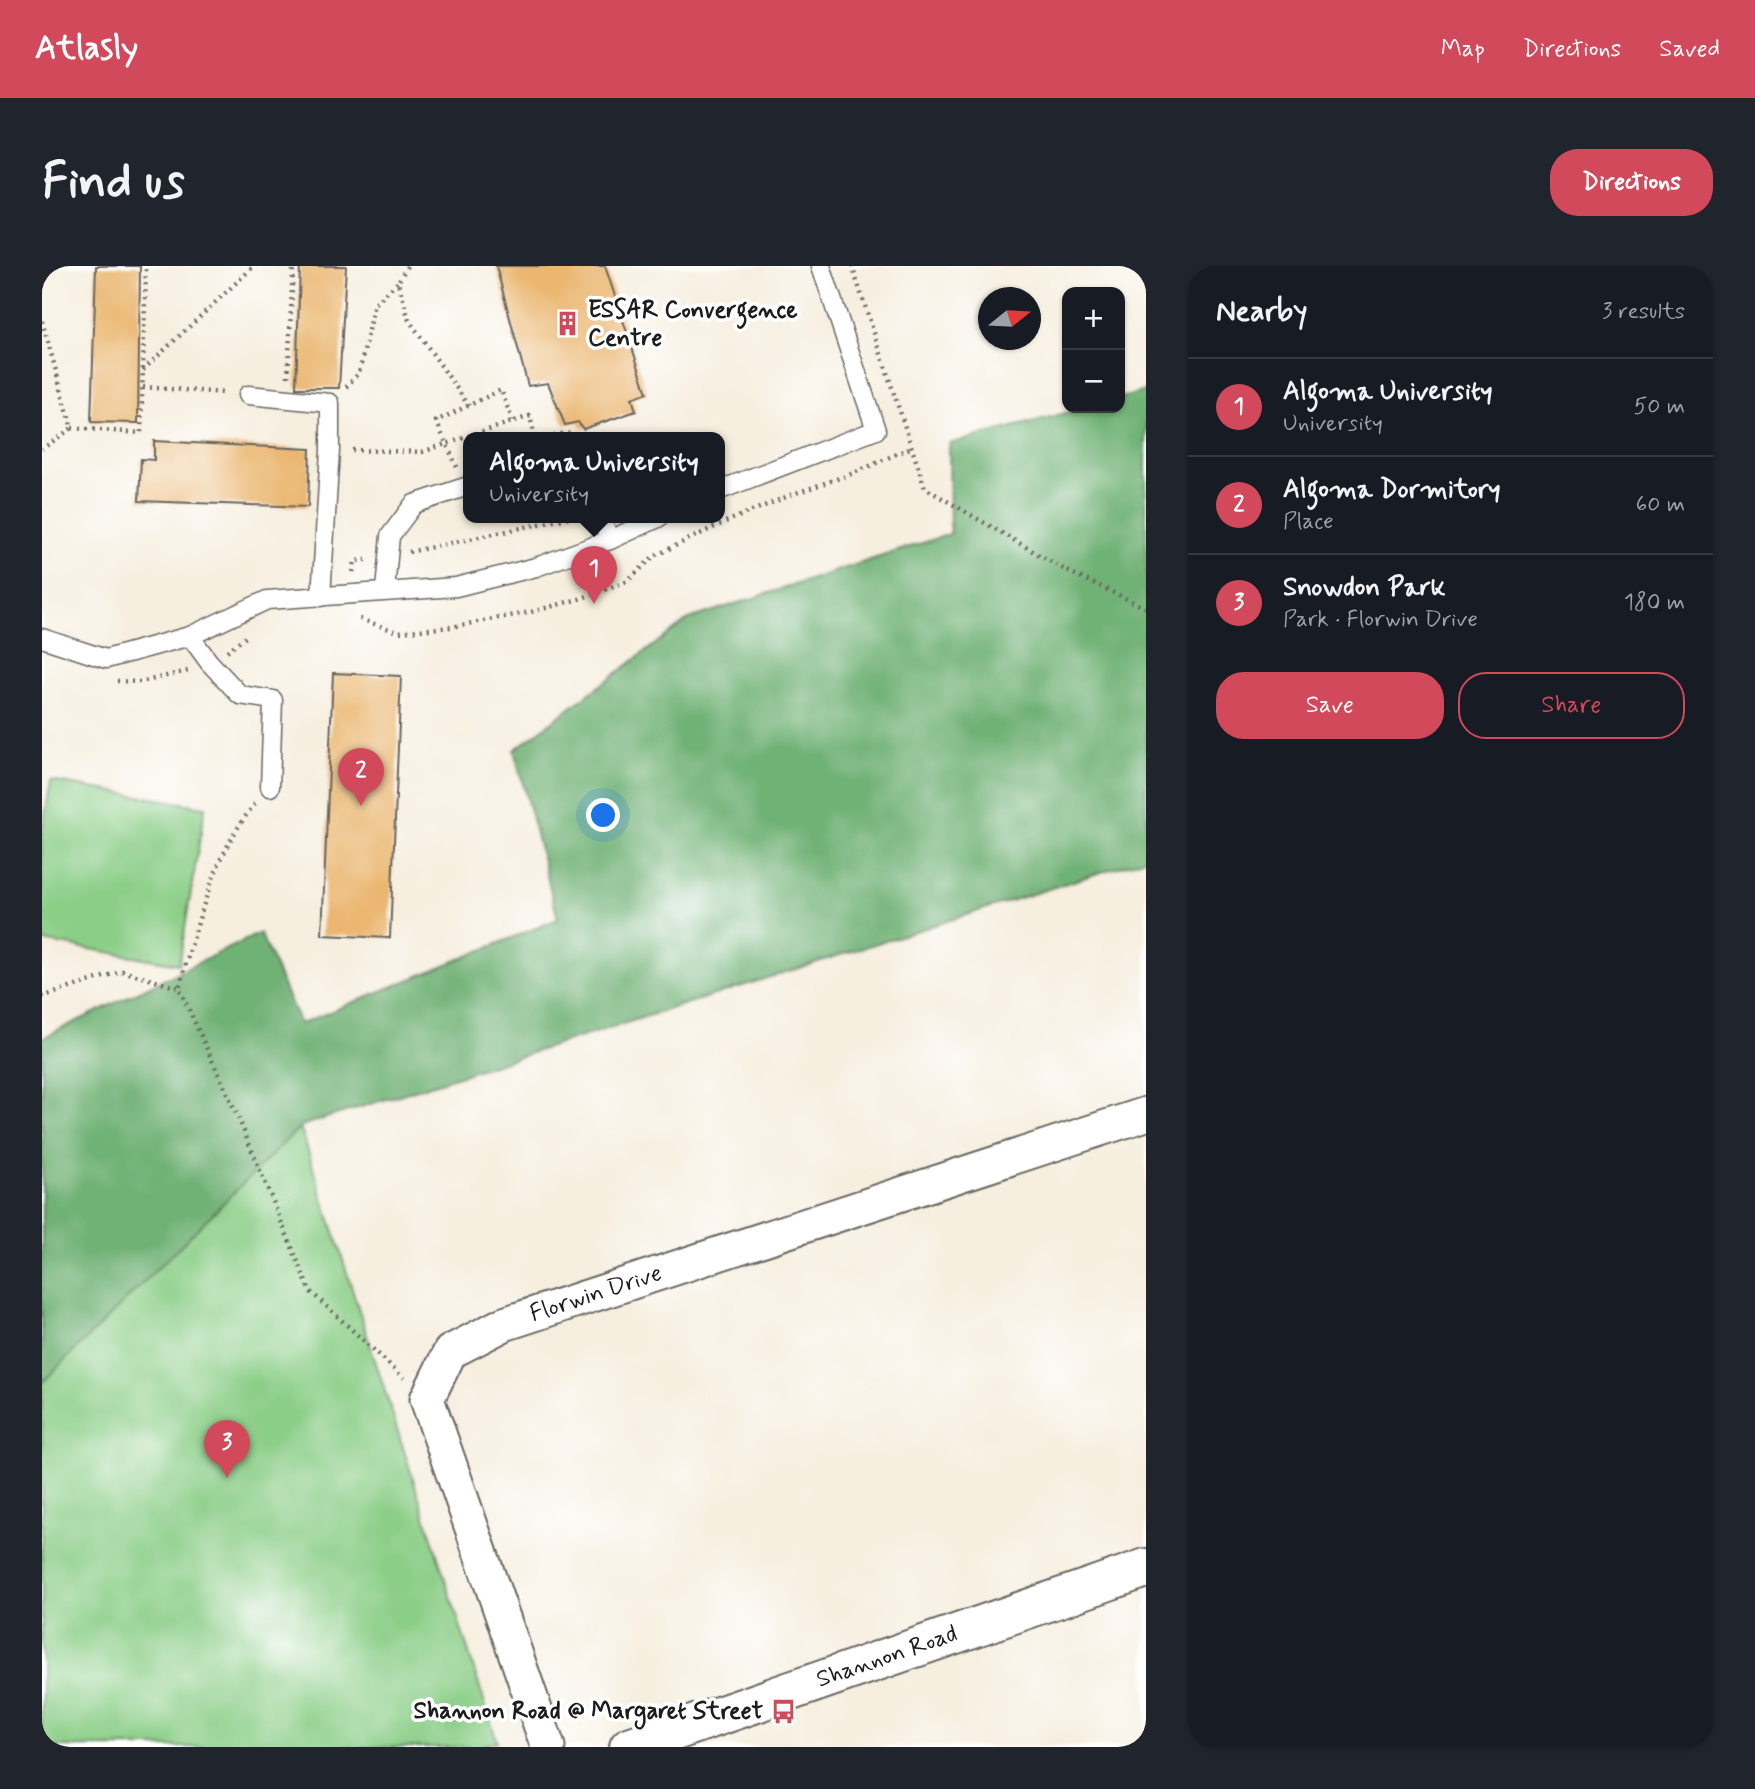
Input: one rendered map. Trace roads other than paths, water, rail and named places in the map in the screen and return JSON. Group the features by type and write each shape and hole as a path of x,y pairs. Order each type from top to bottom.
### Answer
{"street":[{"name":"Florwin Drive","path":"548,1747 427,1399 450,1352 504,1324 1146,1114"},
{"name":"Shannon Road","path":"629,1747 1146,1568"}],"lane":[{"path":"725,488 876,430 821,266"},
{"path":"248,395 330,403 330,450 321,597"},
{"path":"385,590 390,536 414,503 463,488"},
{"path":"603,523 610,540"},
{"path":"42,638 106,659 190,636 267,600 456,587 536,567 610,540 647,523"},
{"path":"190,636 209,662 240,695 273,700 270,788"}],"place":[{"name":"ESSAR Convergence Centre","path":"568,324"},
{"name":"Algoma University","path":"594,604"},
{"name":"Algoma Dormitory","path":"361,806"},
{"name":"Snowdon Park","path":"227,1478"},
{"name":"Shannon Road @ Margaret Street","path":"783,1711"}]}
